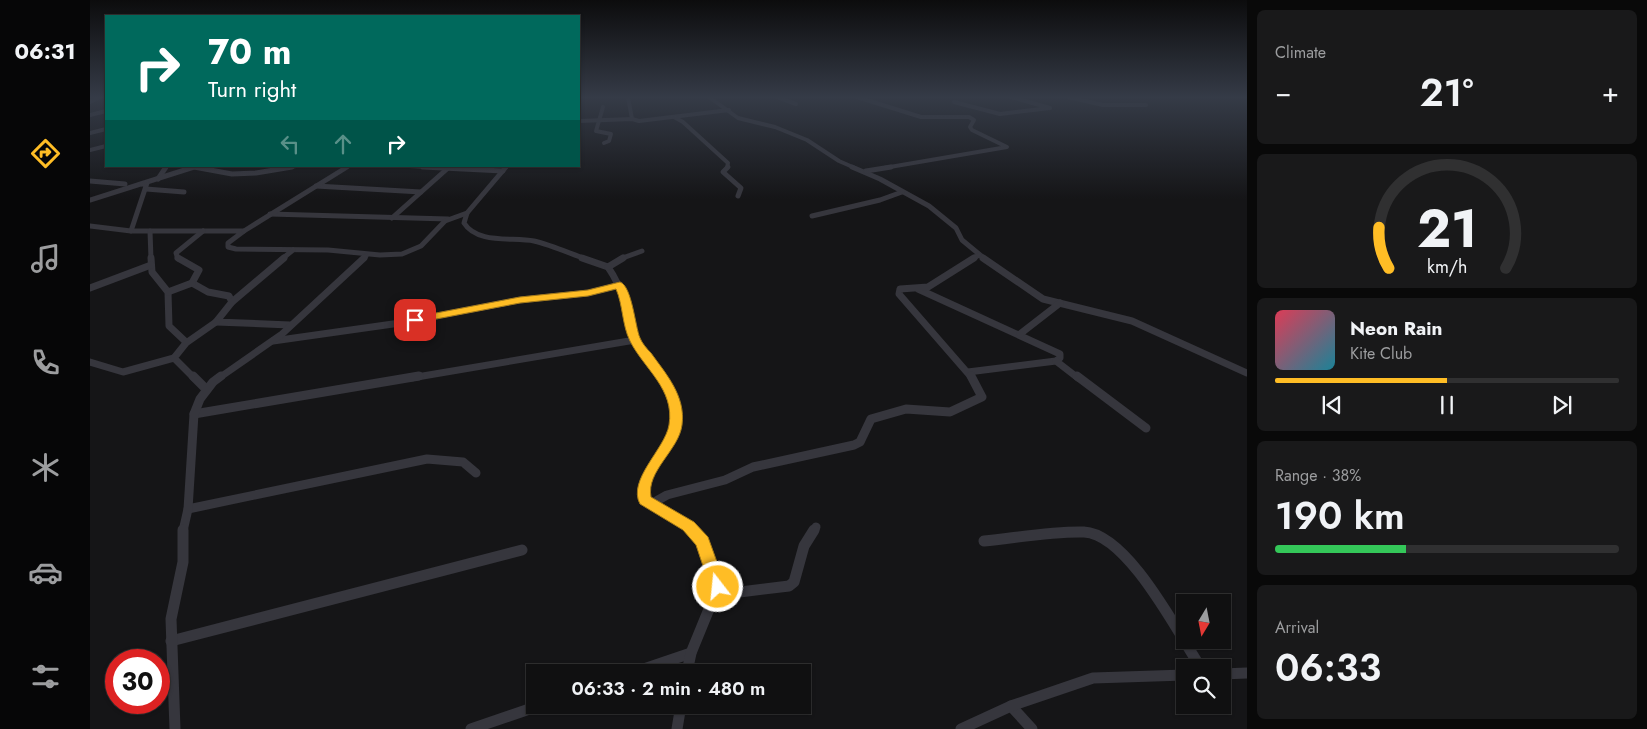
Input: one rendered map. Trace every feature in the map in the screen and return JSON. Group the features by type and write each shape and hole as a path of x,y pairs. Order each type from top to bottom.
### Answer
{"street":[{"path":"596,131 610,134 608,141 604,143"},
{"path":"693,131 728,163 728,167 723,172 741,188 738,196"},
{"path":"783,131 807,140 839,161 880,179 939,213 956,228 962,240 980,255 1043,299 1132,321 1247,373"},
{"path":"863,171 880,170 1007,147 974,131"},
{"path":"90,150 105,146"},
{"path":"157,180 165,167"},
{"path":"90,200 126,186 146,186 157,180 195,167 232,174 256,173 290,167"},
{"path":"346,167 244,231 228,244 228,247 348,251 366,256 398,255 414,251 448,219"},
{"path":"428,167 505,169"},
{"path":"392,218 448,168"},
{"path":"505,169 467,213 464,223 466,227 477,235 534,241 608,266 626,299 635,340 668,385 674,402 676,424 671,439 649,476 643,493 645,500 688,526 703,542 718,587 691,653 689,664"},
{"path":"880,170 880,179"},
{"path":"92,182 146,186 184,192"},
{"path":"131,230 133,216 138,211 146,186"},
{"path":"316,186 421,192"},
{"path":"812,216 891,197 902,192"},
{"path":"270,214 448,219 467,213"},
{"path":"90,226 150,231 244,231"},
{"path":"168,292 192,283 199,270 178,259 176,253 203,230"},
{"path":"150,231 152,272 168,292 170,326 186,342"},
{"path":"174,358 174,354 186,342 216,322 232,302 293,250"},
{"path":"608,266 615,261 642,251"},
{"path":"651,504 667,494 725,480 753,467 854,445 860,442 871,419 878,416 906,409 950,412 982,397 981,391 968,372 902,301 899,294 900,289 928,287 980,255"},
{"path":"175,729 171,619 180,586 183,562 183,531 188,509 194,414 206,389 272,342 366,256"},
{"path":"90,288 151,264"},
{"path":"192,283 208,292 229,296 232,302"},
{"path":"272,342 400,323 520,300 588,293 620,285"},
{"path":"918,289 1055,350 1060,354 1060,358 1056,361 968,372"},
{"path":"1020,334 1060,303"},
{"path":"216,322 290,325"},
{"path":"194,414 635,340"},
{"path":"174,358 206,389"},
{"path":"90,362 123,372 174,358"},
{"path":"1056,361 1146,428"},
{"path":"188,509 428,460 463,462 476,473"},
{"path":"716,595 789,586 794,582 804,546 816,527"},
{"path":"984,541 1085,532 1104,538 1123,552 1142,576 1195,659"},
{"path":"171,641 522,550"},
{"path":"659,664 691,653"},
{"path":"1231,674 1247,673"},
{"path":"961,729 1011,706 1094,678 1176,675"},
{"path":"1011,706 1032,729"},
{"path":"471,729 526,710"},
{"path":"677,729 680,714"}],"route":[{"path":"415,320 520,300 588,293 620,285 626,299 635,340 668,385 674,402 676,424 671,439 649,476 643,493 645,500 688,526 703,542 718,587"}]}
